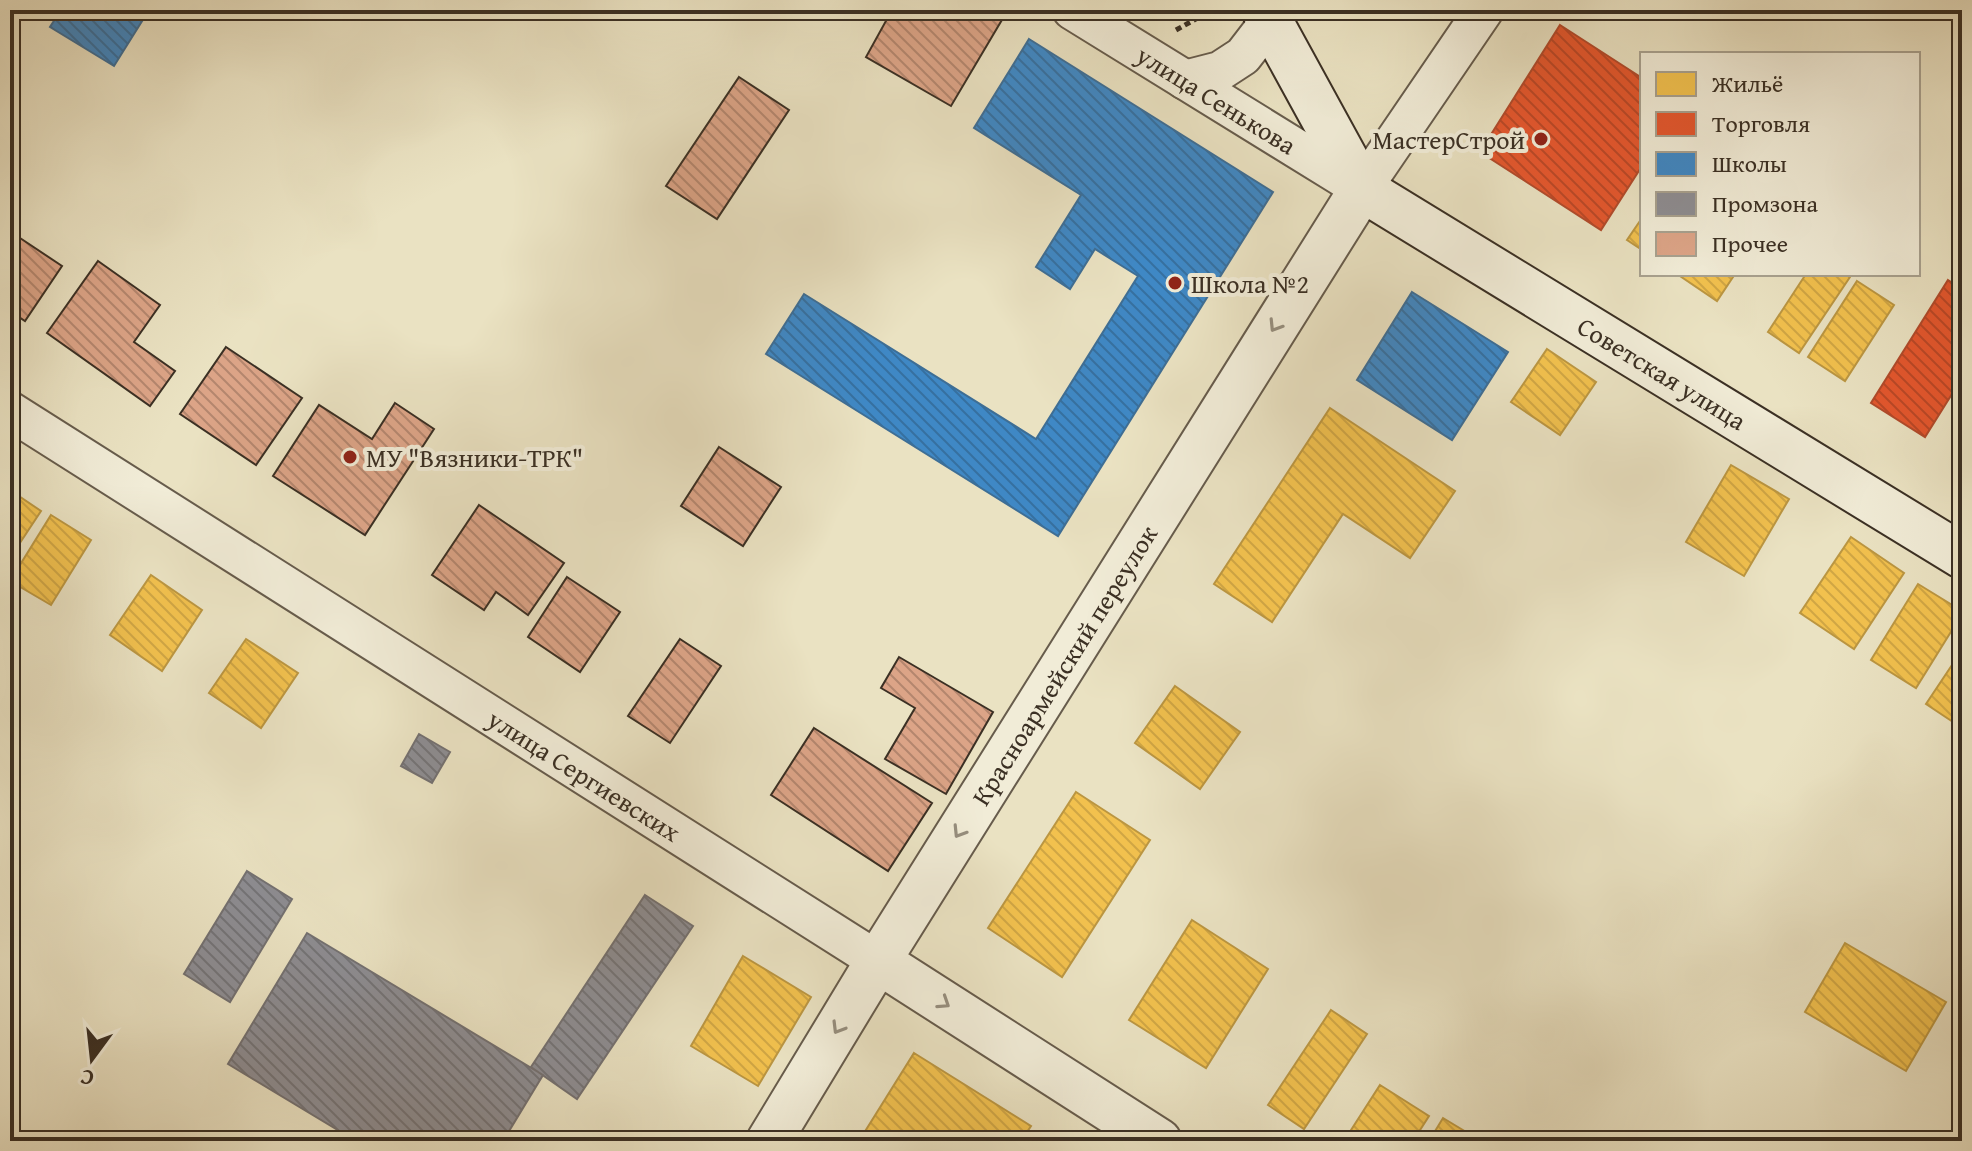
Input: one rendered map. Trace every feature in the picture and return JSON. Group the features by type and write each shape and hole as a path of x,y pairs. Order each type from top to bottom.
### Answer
{"street":[{"name":"улица Сенькова","path":"1072,10 1362,189"},
{"path":"1267,16 1362,189 1484,10"},
{"path":"1185,80 1220,71 1243,56 1267,16"},
{"name":"Советская улица","path":"1362,189 1962,556"},
{"name":"Красноармейский переулок","path":"769,1141 878,961 1362,189"},
{"name":"улица Сергиевских","path":"10,411 1159,1141"}],"building: Жильё":[{"path":"1640,221 1640,249 1627,240"},
{"path":"1680,276 1734,276 1717,301"},
{"path":"1805,276 1850,277 1799,353 1768,332"},
{"path":"1857,281 1894,305 1845,381 1808,357"},
{"path":"1547,349 1596,382 1560,435 1511,402"},
{"path":"1330,408 1455,491 1410,558 1343,514 1272,622 1214,584"},
{"path":"1731,465 1789,499 1744,576 1686,542"},
{"path":"10,490 41,511 10,558"},
{"path":"51,515 91,540 51,605 10,581"},
{"path":"1851,537 1904,573 1854,649 1800,613"},
{"path":"151,575 202,610 162,671 110,635"},
{"path":"1918,584 1962,611 1962,614 1916,688 1871,660"},
{"path":"246,639 298,673 261,728 209,693"},
{"path":"1962,650 1962,728 1926,704"},
{"path":"1175,686 1240,732 1200,789 1135,743"},
{"path":"1076,792 1150,840 1062,977 988,928"},
{"path":"1192,920 1268,969 1206,1068 1129,1020"},
{"path":"1845,943 1946,1002 1906,1071 1805,1012"},
{"path":"743,956 811,997 758,1086 691,1046"},
{"path":"1331,1010 1367,1034 1304,1129 1268,1105"},
{"path":"914,1053 1031,1126 1021,1141 859,1141"},
{"path":"1380,1085 1429,1116 1413,1141 1344,1141"},
{"path":"1443,1118 1481,1141 1429,1141"}],"building: Торговля":[{"path":"1560,25 1640,77 1640,169 1601,230 1480,152"},
{"path":"1948,280 1962,289 1962,378 1925,437 1871,403"}],"building: Школы":[{"path":"61,10 149,10 114,66 50,27"},
{"name":"Школа №2","path":"1029,39 1273,192 1058,536 766,354 804,294 1036,439 1138,276 1095,249 1070,289 1036,267 1081,195 974,128"},
{"path":"1412,292 1508,352 1452,440 1357,380"}],"building: Промзона":[{"path":"419,734 450,752 432,783 401,766"},
{"path":"247,871 292,899 230,1002 184,974"},
{"path":"645,895 693,926 577,1099 531,1067"},
{"path":"307,933 543,1075 503,1141 356,1141 228,1064"}],"building: Прочее":[{"path":"892,10 1001,10 1006,13 951,106 866,57"},
{"path":"739,77 789,110 717,219 666,186"},
{"path":"17,236 62,266 25,321 10,311 10,247"},
{"path":"98,261 160,305 134,342 175,371 150,406 47,333"},
{"path":"226,347 302,398 256,465 180,414"},
{"name":"МУ \"Вязники-ТРК\"","path":"395,403 434,429 365,535 273,476 319,405 372,439"},
{"path":"719,447 781,487 743,546 681,506"},
{"path":"479,505 564,563 528,615 496,592 484,610 432,575"},
{"path":"567,577 620,612 580,672 528,637"},
{"path":"680,639 721,666 670,743 628,716"},
{"path":"899,657 993,712 946,794 885,759 915,708 881,688"},
{"path":"814,728 932,803 888,871 771,795"}],"place":[{"name":"МастерСтрой","path":"1541,139"},
{"name":"Школа №2","path":"1175,283"},
{"name":"МУ \"Вязники-ТРК\"","path":"350,457"}]}
